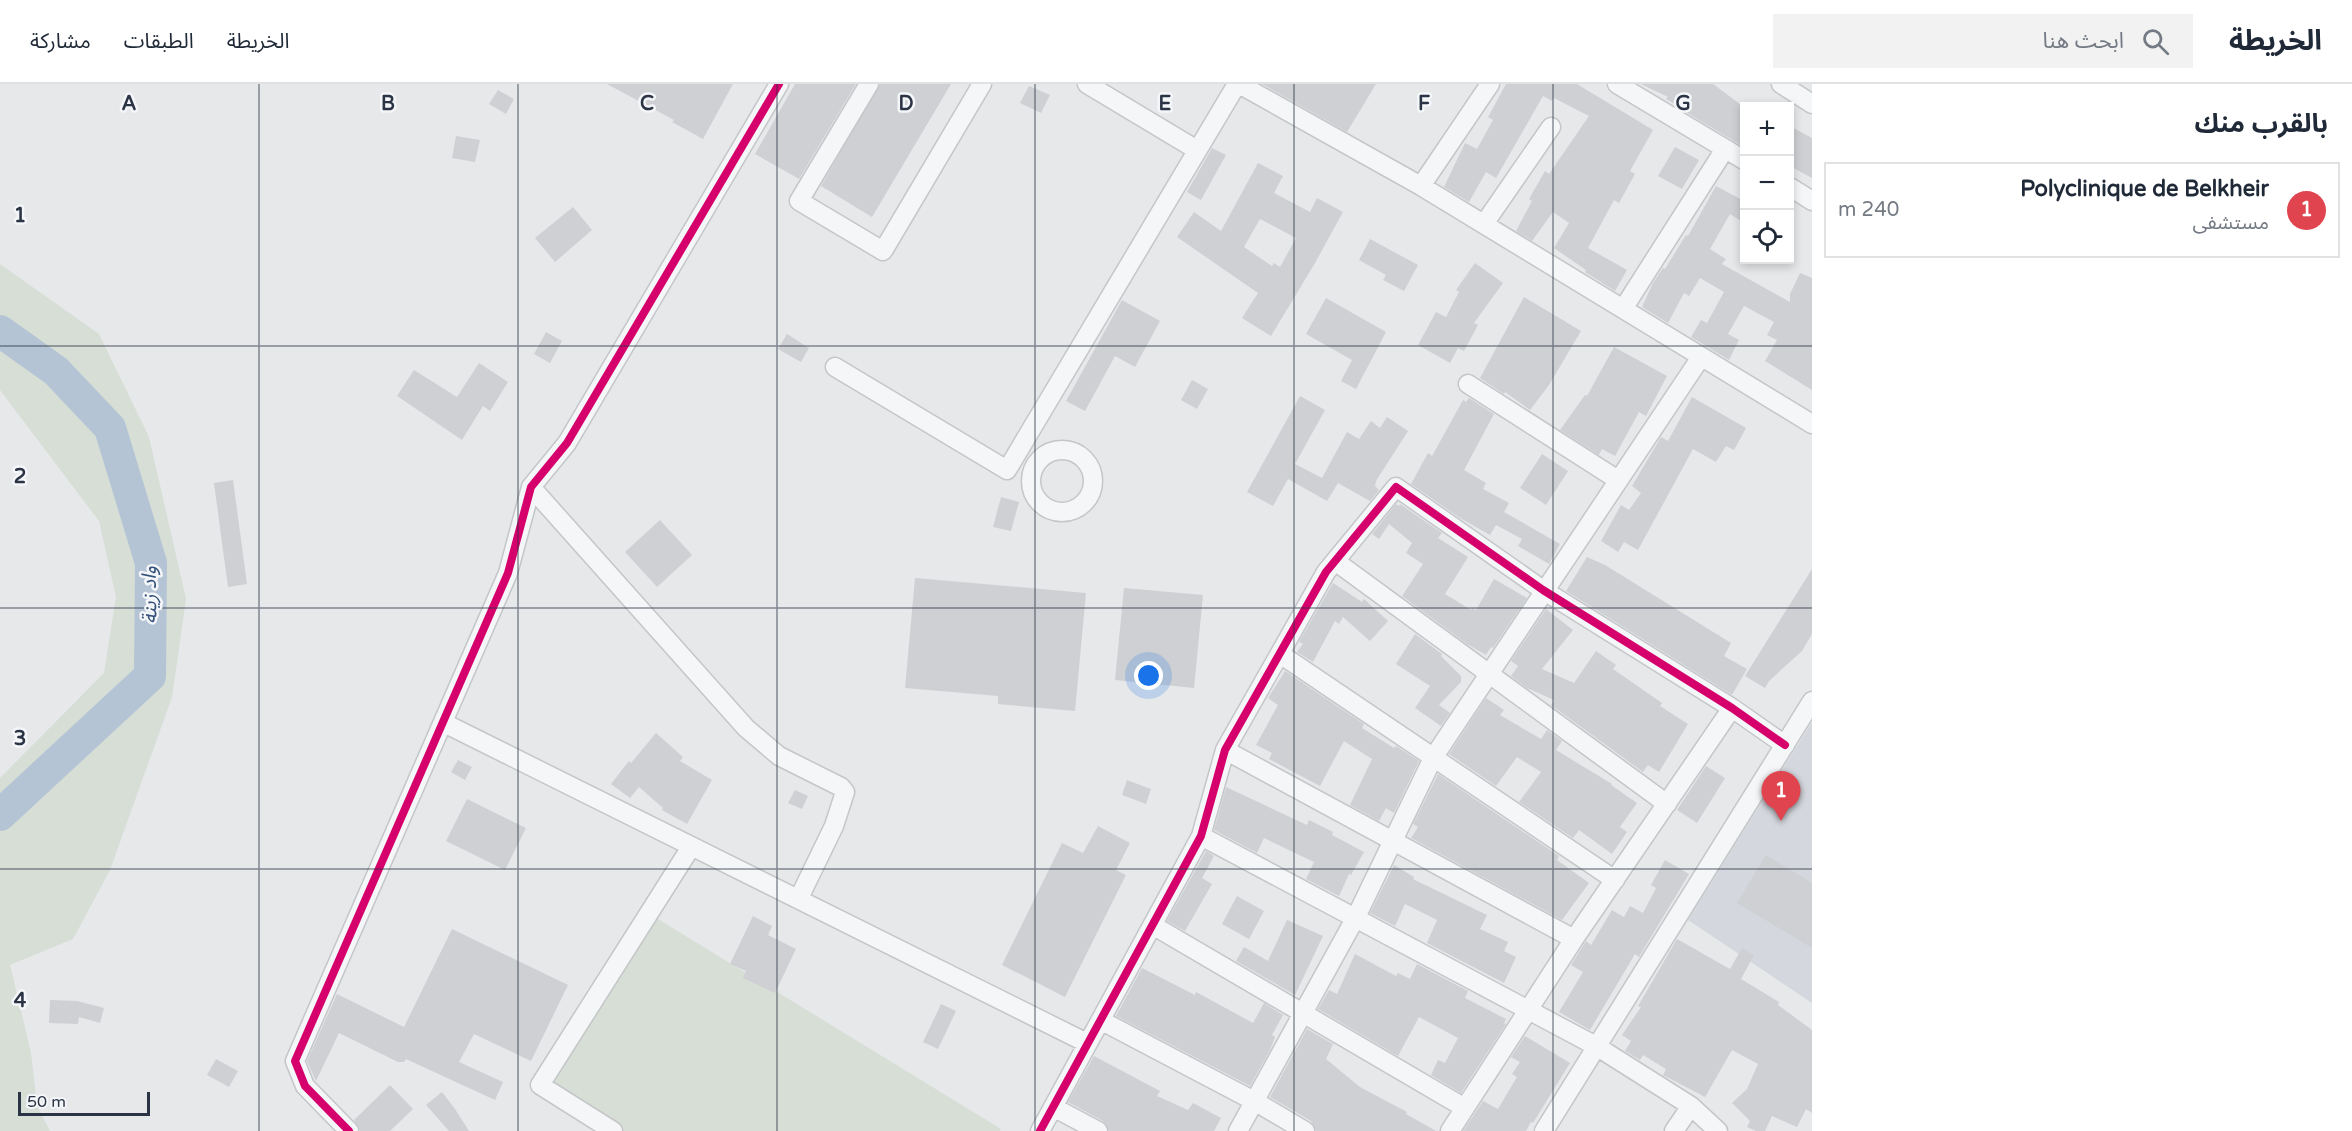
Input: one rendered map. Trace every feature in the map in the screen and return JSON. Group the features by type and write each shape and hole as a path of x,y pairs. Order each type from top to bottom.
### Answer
{"street":[{"path":"349,1131 305,1086 295,1061 508,573 531,487 567,443 780,84"},
{"path":"869,84 799,201 883,251 982,84"},
{"path":"1087,84 1197,150"},
{"path":"835,367 1007,470 1238,84 1421,186 1812,424"},
{"path":"1421,186 1490,84"},
{"path":"1617,84 1740,158"},
{"path":"1781,84 1812,104"},
{"path":"1484,224 1551,127"},
{"path":"1623,309 1725,149"},
{"path":"1794,190 1812,201"},
{"path":"1238,1131 1356,917 1433,758 1543,590 1701,357"},
{"path":"1468,384 1617,480"},
{"path":"1016,454 1034,467"},
{"path":"531,487 746,728 779,756 841,787 845,792 834,826 799,898"},
{"path":"1040,1131 1201,837 1225,750 1326,572 1396,487 1543,590 1732,708 1785,745"},
{"path":"1335,561 1666,804"},
{"path":"1280,654 1615,880"},
{"path":"1544,1131 1812,701"},
{"path":"1450,1131 1574,939 1732,708"},
{"path":"444,723 1087,1043"},
{"path":"1225,750 1574,939"},
{"path":"1201,837 1356,917 1596,1047 1691,1106 1718,1131"},
{"path":"613,1131 540,1085 691,847"},
{"path":"1154,926 1465,1108"},
{"path":"1101,1021 1256,1102 1305,1131"},
{"path":"1674,1131 1691,1106"},
{"path":"1053,1107 1098,1131"}],"shaded area":[{"path":"0,264 99,334 149,437 186,599 172,697 110,870 73,939 10,965 31,1053 37,1106 50,1131 0,1131 0,778 104,673 116,597 99,521 0,390"},
{"path":"1812,722 1812,1003 1688,920"},
{"path":"653,916 1001,1129 1000,1131 620,1131 551,1088"}],"building":[{"path":"607,84 733,84 703,139 672,122 674,120"},
{"path":"795,84 856,84 799,179 755,154"},
{"path":"880,84 951,84 872,217 821,186"},
{"path":"1262,84 1376,84 1347,132"},
{"path":"1506,84 1577,84 1653,130 1630,171 1635,174 1619,203 1614,200 1588,248 1627,270 1615,291 1554,248 1569,223 1553,212 1532,241 1516,231 1532,201 1529,199 1545,171 1549,174 1589,116 1554,98 1552,101 1543,96 1496,178 1486,172 1469,202 1444,187 1465,143 1477,149 1493,120 1488,117"},
{"path":"1641,84 1713,84 1740,104 1740,145 1684,111 1666,99 1668,97"},
{"path":"1029,86 1050,95 1041,113 1020,103"},
{"path":"498,90 514,99 506,114 489,104"},
{"path":"1794,128 1812,138 1812,178 1794,168"},
{"path":"456,136 480,140 475,162 452,158"},
{"path":"1675,147 1699,160 1682,189 1658,176"},
{"path":"1212,148 1226,155 1201,200 1187,192"},
{"path":"1258,163 1283,176 1274,193 1310,212 1317,198 1343,212 1271,336 1242,318 1258,293 1177,237 1194,212 1221,231","holes":["1260,219 1296,238 1280,267 1274,263 1272,266 1244,247"]},
{"path":"1716,186 1740,199 1740,220 1730,214 1710,249 1726,259 1722,264 1790,302 1790,294 1800,273 1812,278 1812,390 1765,361 1777,340 1767,335 1774,322 1744,306 1728,334 1739,340 1729,360 1691,337 1701,320 1707,323 1724,292 1700,278 1689,296 1684,293 1668,323 1642,307 1653,283 1663,268 1665,269 1686,235 1688,236"},
{"path":"573,207 592,230 555,262 535,238"},
{"path":"1370,239 1418,265 1404,291 1383,280 1386,275 1359,260"},
{"path":"1475,263 1503,283 1474,323 1478,325 1464,351 1458,348 1450,363 1418,345 1436,312 1446,317 1459,292 1456,290"},
{"path":"1524,297 1581,331 1549,385 1530,410 1480,378"},
{"path":"1326,298 1386,332 1356,389 1341,381 1352,360 1306,334"},
{"path":"1122,300 1160,321 1135,367 1115,356 1085,411 1066,401"},
{"path":"546,332 562,341 550,363 534,354"},
{"path":"787,334 809,348 801,362 778,349"},
{"path":"1614,347 1667,376 1646,416 1639,412 1615,456 1602,449 1599,455 1560,430 1585,395 1587,396"},
{"path":"479,363 508,382 490,411 483,406 462,440 397,396 414,370 457,397"},
{"path":"1192,380 1208,389 1197,409 1181,400"},
{"path":"1300,396 1325,410 1295,464 1322,478 1347,432 1359,439 1371,421 1380,428 1387,417 1408,431 1376,481 1375,486 1379,490 1370,501 1338,483 1327,501 1288,479 1273,506 1247,492"},
{"path":"1692,397 1746,428 1734,450 1726,446 1716,462 1693,449 1638,550 1624,542 1618,552 1601,541 1621,505 1629,510 1641,493 1632,486 1661,437 1668,441"},
{"path":"1469,398 1494,414 1464,470 1486,483 1483,489 1509,503 1504,512 1560,544 1549,564 1518,546 1522,539 1496,525 1490,535 1460,518 1411,484 1428,453 1432,456 1463,400 1466,402"},
{"path":"1542,454 1568,471 1546,505 1520,488"},
{"path":"233,480 247,584 228,587 214,483"},
{"path":"1001,497 1019,502 1011,531 993,527"},
{"path":"1396,504 1399,506 1400,504 1442,533 1438,538 1468,557 1445,594 1471,610 1472,608 1476,610 1494,579 1527,598 1486,655 1467,644 1402,596 1423,564 1406,553 1412,543 1389,524 1379,539 1372,534"},
{"path":"660,520 692,555 657,587 625,552"},
{"path":"1587,557 1605,565 1731,643 1724,656 1747,669 1732,695 1566,591"},
{"path":"1812,569 1812,634 1802,651 1769,681 1765,688 1745,676"},
{"path":"915,578 1086,593 1075,711 998,704 998,696 905,688"},
{"path":"1333,583 1362,602 1364,599 1388,621 1370,641 1343,617 1339,624 1335,621 1313,662 1297,652 1303,644 1299,642"},
{"path":"1124,588 1203,595 1194,688 1115,680"},
{"path":"1546,609 1573,630 1542,669 1574,683 1596,651 1616,665 1613,669 1662,703 1660,706 1688,724 1659,772 1648,765 1643,772 1551,705 1554,700 1527,688 1511,676 1518,666 1511,661"},
{"path":"1415,634 1442,654 1441,656 1461,676 1461,682 1439,705 1450,713 1441,726 1415,708 1430,686 1396,664"},
{"path":"1285,671 1364,724 1362,728 1419,761 1394,813 1386,808 1379,821 1350,805 1372,759 1344,741 1320,786 1269,759 1272,753 1256,745 1278,705 1268,698"},
{"path":"1486,698 1504,710 1500,715 1541,739 1547,730 1562,741 1556,750 1612,784 1637,803 1620,827 1627,832 1612,854 1579,830 1573,838 1519,802 1541,772 1517,757 1496,786 1449,754"},
{"path":"656,733 683,757 680,761 712,780 687,824 662,810 663,808 639,787 630,798 611,784"},
{"path":"458,760 472,767 465,780 451,772"},
{"path":"1706,766 1725,778 1697,823 1677,810"},
{"path":"1438,774 1559,856 1557,860 1589,883 1562,920 1411,838 1418,827 1413,824"},
{"path":"1127,780 1151,789 1146,804 1122,795"},
{"path":"1226,787 1307,825 1309,820 1364,852 1351,875 1349,874 1339,896 1306,879 1314,862 1264,838 1257,853 1214,830"},
{"path":"795,790 808,796 802,809 788,803"},
{"path":"467,799 526,828 505,870 446,841"},
{"path":"1098,826 1130,843 1116,870 1126,875 1065,997 1002,965 1062,843 1083,853"},
{"path":"1206,851 1214,856 1202,878 1212,884 1185,931 1167,921"},
{"path":"1766,855 1812,883 1812,948 1737,903"},
{"path":"1665,860 1689,874 1639,957 1635,954 1590,1030 1559,1012 1583,972 1571,965 1586,941 1591,945 1612,910 1624,917 1630,906 1643,913 1656,888 1651,885"},
{"path":"1394,865 1414,877 1413,879 1487,915 1480,929 1508,942 1504,951 1516,957 1504,983 1427,943 1437,920 1405,904 1395,926 1370,913"},
{"path":"1237,896 1264,911 1249,939 1222,924"},
{"path":"753,916 772,926 768,935 796,949 775,993 743,978 746,971 730,964"},
{"path":"1287,920 1323,936 1295,995 1236,961 1244,947 1268,961"},
{"path":"452,929 568,985 531,1061 474,1034 459,1062 503,1082 495,1100 406,1059 404,1062 398,1062 339,1033 316,1081 307,1061 337,994 404,1027"},
{"path":"1677,939 1730,969 1742,948 1754,955 1741,979 1779,1002 1778,1005 1812,1030 1812,1113 1806,1109 1797,1127 1772,1116 1765,1131 1756,1131 1747,1127 1750,1121 1732,1103 1747,1089 1758,1064 1732,1050 1705,1097 1663,1075 1666,1069 1643,1055 1640,1060 1625,1051 1631,1041 1622,1035 1641,1007 1638,1006"},
{"path":"1355,954 1396,976 1398,973 1410,979 1417,964 1468,991 1465,998 1506,1019 1504,1023 1506,1024 1461,1093 1431,1075 1438,1060 1445,1063 1458,1038 1419,1017 1398,1056 1318,1009 1329,990 1337,994"},
{"path":"1142,968 1195,995 1196,992 1253,1023 1264,1003 1283,1015 1272,1035 1275,1037 1270,1050 1250,1086 1116,1016"},
{"path":"50,1000 77,1001 104,1008 100,1023 79,1017 78,1024 49,1023"},
{"path":"941,1004 956,1011 938,1049 923,1042"},
{"path":"1307,1029 1333,1044 1326,1059 1360,1087 1407,1112 1406,1114 1436,1131 1316,1131 1311,1121 1270,1097"},
{"path":"1525,1036 1570,1063 1533,1123 1531,1122 1526,1131 1463,1131 1483,1101 1498,1109 1517,1077 1512,1074 1520,1062 1511,1057"},
{"path":"1094,1056 1160,1091 1157,1096 1188,1110 1193,1103 1221,1118 1214,1131 1109,1131 1103,1121 1068,1102"},
{"path":"216,1059 238,1071 229,1087 207,1075"},
{"path":"390,1085 413,1109 390,1131 360,1131 354,1120"},
{"path":"442,1092 469,1131 449,1131 426,1105"}],"waterway":[{"name":"واد زينة","path":"0,331 56,371 110,428 151,563 150,676 0,815"}],"cycle path":[{"path":"349,1131 305,1086 295,1061 508,573 531,487 567,443 779,84"},
{"path":"1040,1131 1201,836 1225,750 1326,572 1396,487 1543,590 1732,708 1785,745"}],"place":[{"name":"Polyclinique de Belkheir","path":"1781,821"}]}
